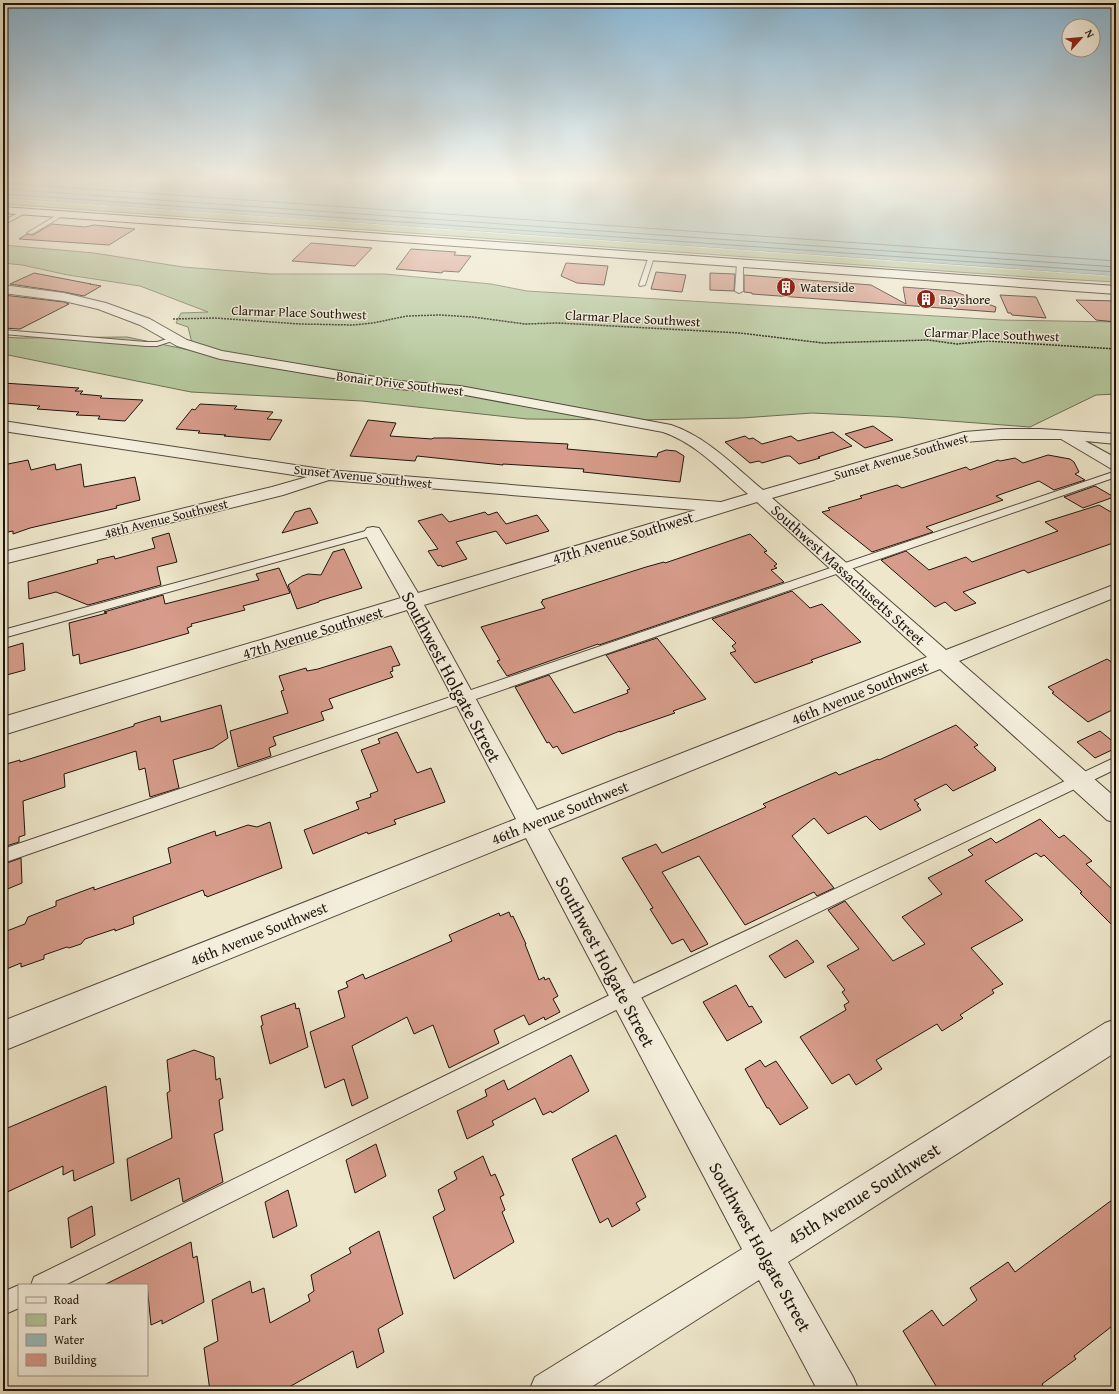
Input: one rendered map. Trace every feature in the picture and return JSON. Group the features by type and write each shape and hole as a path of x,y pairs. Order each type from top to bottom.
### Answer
{"street":[{"path":"446,242 1116,290"},
{"name":"Bonair Drive Southwest","path":"3,289 64,297 102,306 145,322 174,339 220,355 399,385 460,390 666,428 693,439 760,496"},
{"name":"Sunset Avenue Southwest","path":"3,426 328,475 726,507"},
{"name":"Sunset Avenue Southwest","path":"760,496 964,437 990,434 1065,435 1116,439"},
{"path":"1065,435 1116,466"},
{"name":"48th Avenue Southwest","path":"3,558 277,491 328,475"},
{"name":"47th Avenue Southwest","path":"3,726 760,496"},
{"name":"Southwest Massachusetts Street","path":"760,496 1116,813"},
{"name":"Southwest Holgate Street","path":"373,532 413,602 531,825 839,1391"},
{"name":"46th Avenue Southwest","path":"3,1036 1116,590"},
{"name":"45th Avenue Southwest","path":"549,1391 1116,1034"}],"lane":[{"path":"642,285 651,257"},
{"path":"739,290 740,264"},
{"path":"3,332 146,344 157,344 174,339"},
{"path":"3,856 1116,474"},
{"path":"3,634 373,532"},
{"path":"44,1284 624,997 1081,781 1116,763"},
{"path":"3,1304 18,1296"}],"path":[{"name":"Clarmar Place Southwest","path":"168,319 215,318 300,324 353,325 373,323 407,316 440,315 473,317 525,324 558,323 740,333 823,343 928,340 957,344 988,340 1116,349"}],"green space":[{"path":"537,242 632,242 1116,276 1116,282"},
{"path":"3,245 94,253 183,267 271,274 385,274 491,284 527,291 1001,320 1116,322 1116,394 1096,395 1030,427 897,417 812,413 742,418 639,420 527,419 362,401 191,392 3,354 3,337 127,337 194,351 188,327 176,323 181,313 208,312 140,286 3,263"}],"water":[{"path":"632,242 1116,242 1116,276"}],"pier":[{"path":"617,242 1116,276 1116,277"}],"building":[{"path":"65,242 114,242 109,245"},
{"path":"311,243 372,248 355,266 292,261"},
{"path":"411,249 456,252 454,255 471,256 459,272 443,271 442,273 396,269"},
{"path":"566,263 608,266 604,285 577,283 561,276"},
{"path":"656,272 686,275 682,292 651,289"},
{"path":"34,273 101,286 84,296 10,284"},
{"path":"710,273 735,274 734,291 710,290"},
{"path":"744,275 871,285 906,304 903,287 953,291 996,307 995,312 752,294 744,292"},
{"path":"3,295 64,302 69,304 20,329 3,328"},
{"path":"1000,295 1036,297 1046,318 1012,315 1011,313 1008,313"},
{"path":"1076,300 1116,301 1116,322 1096,320"},
{"path":"3,383 79,388 75,391 83,391 80,394 102,396 100,398 143,400 125,421 98,419 100,416 76,415 79,412 37,409 40,406 3,403"},
{"path":"200,404 237,406 234,409 273,412 267,419 282,420 270,440 198,433 200,431 176,429 192,409 195,410"},
{"path":"368,420 396,423 390,436 568,444 567,449 657,457 658,453 666,450 676,451 684,456 680,482 583,472 584,469 503,465 417,456 415,461 350,456"},
{"path":"873,426 893,440 865,448 845,434"},
{"path":"833,432 852,446 799,464 790,456 762,463 759,461 750,463 725,442 745,436 749,439 753,438 762,444 791,436 798,441"},
{"path":"1048,455 1070,459 1074,462 1079,472 1075,474 1085,480 1054,490 1039,481 996,496 1003,500 926,527 933,532 872,552 822,512 830,510 828,508 862,498 860,496 897,485 902,488 966,467 970,470 998,460 1000,461 1015,458 1023,463"},
{"path":"28,460 31,470 55,464 56,470 81,464 84,487 135,477 140,500 116,506 117,508 30,528 13,534 13,531 3,533 3,465"},
{"path":"1095,486 1114,497 1083,508 1064,497"},
{"path":"1099,505 1116,515 1116,542 1028,573 1024,570 963,592 976,603 955,611 945,602 935,607 881,560 906,551 929,570 966,557 972,562 1058,531 1045,522"},
{"path":"310,508 318,523 282,533 295,512"},
{"path":"485,512 488,515 497,512 506,524 537,515 549,531 506,544 496,531 456,542 467,559 442,567 441,565 438,566 428,551 438,549 418,521 442,514 449,522"},
{"path":"169,533 177,562 157,567 161,585 88,605 56,592 29,599 28,582 98,563 97,560 114,556 115,559 155,548 152,538"},
{"path":"750,534 767,551 764,552 777,564 774,566 777,568 771,570 784,582 507,676 497,661 500,660 481,627 545,608 541,602 543,601 542,600 646,567 665,563"},
{"path":"344,549 362,588 297,609 288,585 308,574 321,575 333,552"},
{"path":"279,568 290,593 243,606 245,610 191,624 192,626 187,628 189,633 80,664 79,654 73,656 69,623 107,613 104,612 163,595 165,604 259,580 256,574"},
{"path":"792,591 810,608 822,604 861,642 811,660 813,662 755,683 730,653 736,651 732,646 736,643 712,619"},
{"path":"657,638 706,699 673,711 675,713 620,731 562,754 557,746 553,748 549,742 547,743 515,687 549,675 574,713 628,693 627,690 630,689 606,655"},
{"path":"23,643 25,670 3,676 3,649"},
{"path":"391,646 400,665 392,667 393,671 390,672 393,677 329,699 333,708 321,712 324,720 273,737 276,745 269,748 271,756 238,767 230,731 288,713 281,691 284,690 279,676 306,668 307,671 318,669"},
{"path":"1107,659 1116,665 1116,708 1088,722 1052,693 1054,692 1048,687"},
{"path":"221,705 228,738 213,748 173,760 179,788 150,797 145,768 139,770 136,751 64,774 65,787 23,801 25,835 19,837 19,842 3,847 3,765 20,760 20,762 134,726 134,724 160,716 161,722"},
{"path":"956,725 978,745 974,747 996,768 994,769 996,770 953,791 946,784 914,800 919,804 917,805 921,810 880,830 866,816 828,834 814,818 792,836 834,888 817,896 814,892 745,925 699,856 662,872 708,944 691,952 683,939 672,944 650,909 653,908 622,858 656,844 662,853 766,807 763,804 836,772 839,775 878,759 879,760"},
{"path":"1100,731 1116,744 1116,748 1095,758 1077,742"},
{"path":"397,732 417,773 431,768 445,802 394,820 396,824 368,834 367,832 313,854 304,830 359,809 356,802 371,797 370,794 378,791 361,750 380,743 378,739"},
{"path":"1040,819 1059,838 1064,835 1092,861 1086,864 1116,893 1116,929 1080,893 1082,892 1044,855 1041,857 1036,853 985,881 1023,920 971,948 1003,984 992,990 994,993 960,1015 963,1018 942,1031 937,1024 876,1060 882,1069 856,1085 849,1074 832,1084 800,1037 846,1010 844,1005 849,1002 842,992 845,990 827,966 859,949 828,910 845,901 893,961 925,944 902,917 942,894 928,878 973,855 968,850 991,838 996,843"},
{"path":"270,822 282,868 207,897 206,895 205,896 203,890 133,917 134,924 85,939 81,944 44,955 44,959 21,967 21,963 4,970 4,932 25,924 28,917 56,906 56,901 94,887 94,890 171,863 168,848 215,831 216,836 248,825 257,827"},
{"path":"21,858 22,883 5,890 4,864"},
{"path":"509,912 511,917 513,916 526,944 539,980 544,977 545,980 549,978 558,996 553,999 560,1012 545,1020 544,1017 529,1025 524,1015 494,1030 499,1043 449,1068 433,1025 414,1034 407,1017 352,1046 368,1098 352,1106 344,1079 325,1088 310,1032 345,1017 338,991 348,987 346,982 363,974 365,979 452,941 449,935 499,913 500,916"},
{"path":"797,940 814,962 785,978 769,956"},
{"path":"736,985 749,1007 752,1006 762,1022 727,1041 703,1002"},
{"path":"295,1003 296,1009 299,1008 308,1047 270,1064 261,1026 263,1025 261,1016"},
{"path":"194,1050 214,1057 216,1080 220,1078 223,1098 219,1100 223,1130 214,1134 223,1182 183,1202 179,1178 131,1201 127,1159 172,1138 167,1093 170,1091 167,1060"},
{"path":"571,1055 589,1091 552,1113 551,1111 543,1115 535,1098 492,1121 494,1125 467,1139 457,1111 487,1096 485,1090 504,1080 508,1090"},
{"path":"760,1060 765,1067 776,1061 808,1108 780,1125 769,1108 767,1108 745,1069"},
{"path":"106,1086 114,1163 74,1181 73,1170 63,1175 63,1166 3,1194 3,1130"},
{"path":"616,1135 646,1197 636,1203 640,1210 612,1227 608,1218 600,1223 572,1159"},
{"path":"376,1144 386,1176 355,1193 346,1160"},
{"path":"483,1156 491,1176 495,1174 504,1195 500,1197 505,1210 502,1212 514,1242 454,1279 433,1217 445,1210 438,1190 457,1179 454,1172"},
{"path":"288,1190 297,1226 273,1238 265,1202"},
{"path":"1116,1197 1116,1323 1074,1356 1076,1359 1042,1384 1047,1391 939,1391 903,1331 932,1310 943,1326 977,1300 970,1288 1008,1262 1015,1272"},
{"path":"92,1206 95,1235 71,1248 68,1218"},
{"path":"379,1231 403,1314 378,1329 384,1352 357,1368 353,1351 282,1391 210,1391 204,1348 218,1341 212,1300 250,1281 252,1293 264,1288 270,1323 310,1301 308,1295 314,1291 311,1275 351,1253 349,1248"},
{"path":"191,1242 193,1258 197,1256 204,1302 162,1324 162,1320 151,1325 148,1284 106,1284"}],"place":[{"name":"Waterside","path":"786,287"},
{"name":"Bayshore","path":"926,299"}]}
